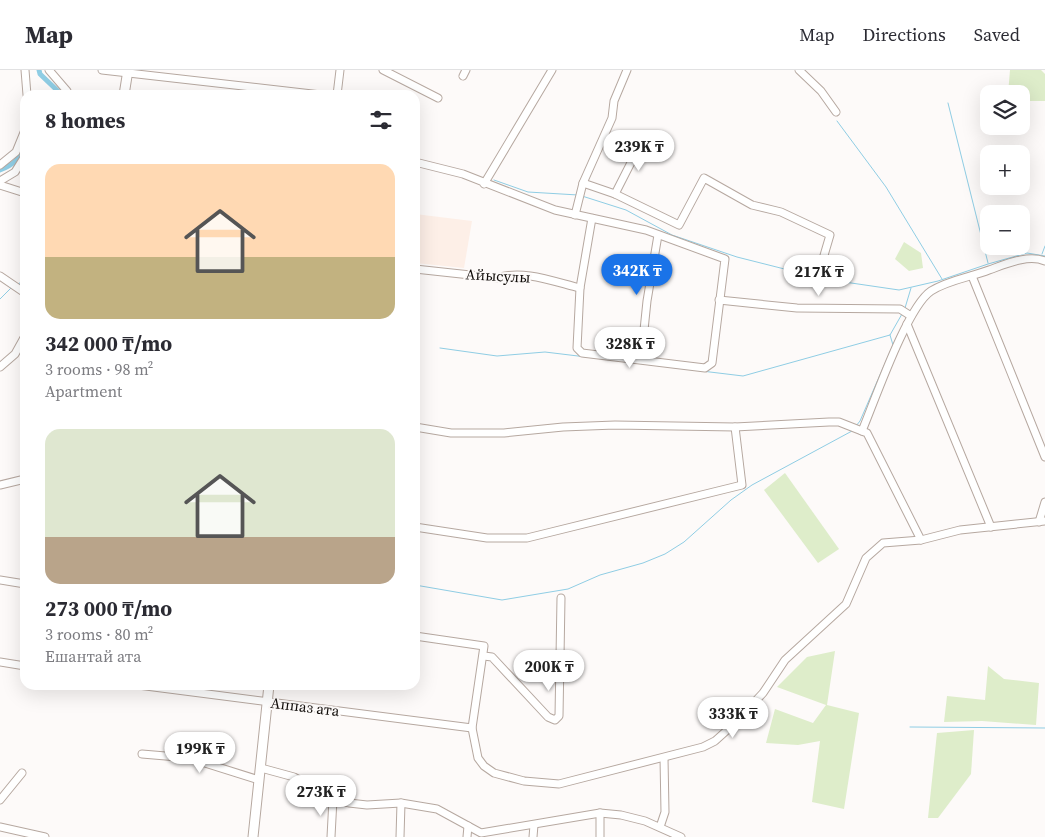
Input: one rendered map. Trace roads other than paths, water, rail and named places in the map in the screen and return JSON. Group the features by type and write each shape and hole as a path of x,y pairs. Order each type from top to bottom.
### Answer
{"main road":[{"path":"125,90 128,71"},
{"path":"253,837 268,690"}],"street":[{"path":"25,70 27,90"},
{"path":"49,70 66,90"},
{"path":"102,70 128,71 281,90"},
{"path":"338,90 340,70"},
{"path":"382,70 438,98"},
{"path":"484,184 552,70"},
{"path":"575,214 583,183 612,118 614,101 627,70"},
{"path":"799,70 821,91 836,112"},
{"path":"616,194 642,141"},
{"path":"1,182 0,165 16,152 20,142"},
{"path":"420,163 463,174 484,184 555,210 575,214 646,230 658,236 726,259 712,363 704,368 582,352 577,348 580,288 592,218"},
{"path":"1,182 15,172 20,164"},
{"path":"583,183 616,194 679,225 704,178 752,205 781,212 830,235 820,269"},
{"path":"1,182 20,191"},
{"path":"641,359 647,301 658,236"},
{"path":"862,431 907,324 930,292 1006,264 1031,258 1045,261"},
{"name":"Айысулы","path":"420,270 498,278 507,275 525,277 580,288"},
{"path":"972,276 1045,457"},
{"path":"2,280 20,290"},
{"path":"719,300 797,308 900,309 911,316"},
{"path":"907,324 991,527"},
{"path":"0,367 15,354 20,345"},
{"path":"420,428 476,434 615,425 736,428 839,422 867,433 921,540"},
{"path":"420,528 487,538 527,538 742,485 736,428"},
{"path":"0,485 20,480"},
{"path":"420,637 484,646 472,728 478,758 484,766 494,773 524,781 559,784 664,758 703,747 715,741 763,693 785,660 846,604 866,558 875,548 883,543 921,540 960,530 1042,521 1045,502"},
{"path":"0,580 20,583"},
{"path":"484,656 492,658 548,717 555,720 559,716 561,598"},
{"path":"0,662 20,665"},
{"name":"Аппаз ата","path":"176,690 472,728"},
{"path":"142,754 189,758 259,780"},
{"path":"660,827 665,812 664,758"},
{"path":"260,768 294,777 333,798 367,805 401,803 437,809 481,833 600,813 621,815 660,827 681,837"},
{"path":"0,800 22,773"},
{"path":"331,837 333,798"},
{"path":"400,837 401,803"},
{"path":"600,813 600,837"},
{"path":"534,825 534,837"},
{"path":"467,837 468,826"},
{"path":"0,827 45,837"}],"waterway":[{"path":"39,70 40,74 57,90"},
{"path":"948,103 988,263"},
{"path":"837,121 886,187 942,279"},
{"path":"0,170 20,156"},
{"path":"494,180 528,192 578,195"},
{"path":"582,196 626,210 672,235 737,257 824,279 899,290 938,281 1027,253 1045,256"},
{"path":"1042,254 1045,246"},
{"path":"0,299 11,288"},
{"path":"905,308 911,288"},
{"path":"440,348 497,356 545,352 743,376 890,335 902,314"},
{"path":"856,426 860,421 893,345 890,335"},
{"path":"420,586 502,600 568,589 600,575 643,563 665,554 684,542 731,500 752,485 852,431"},
{"path":"910,727 1045,728"}]}
